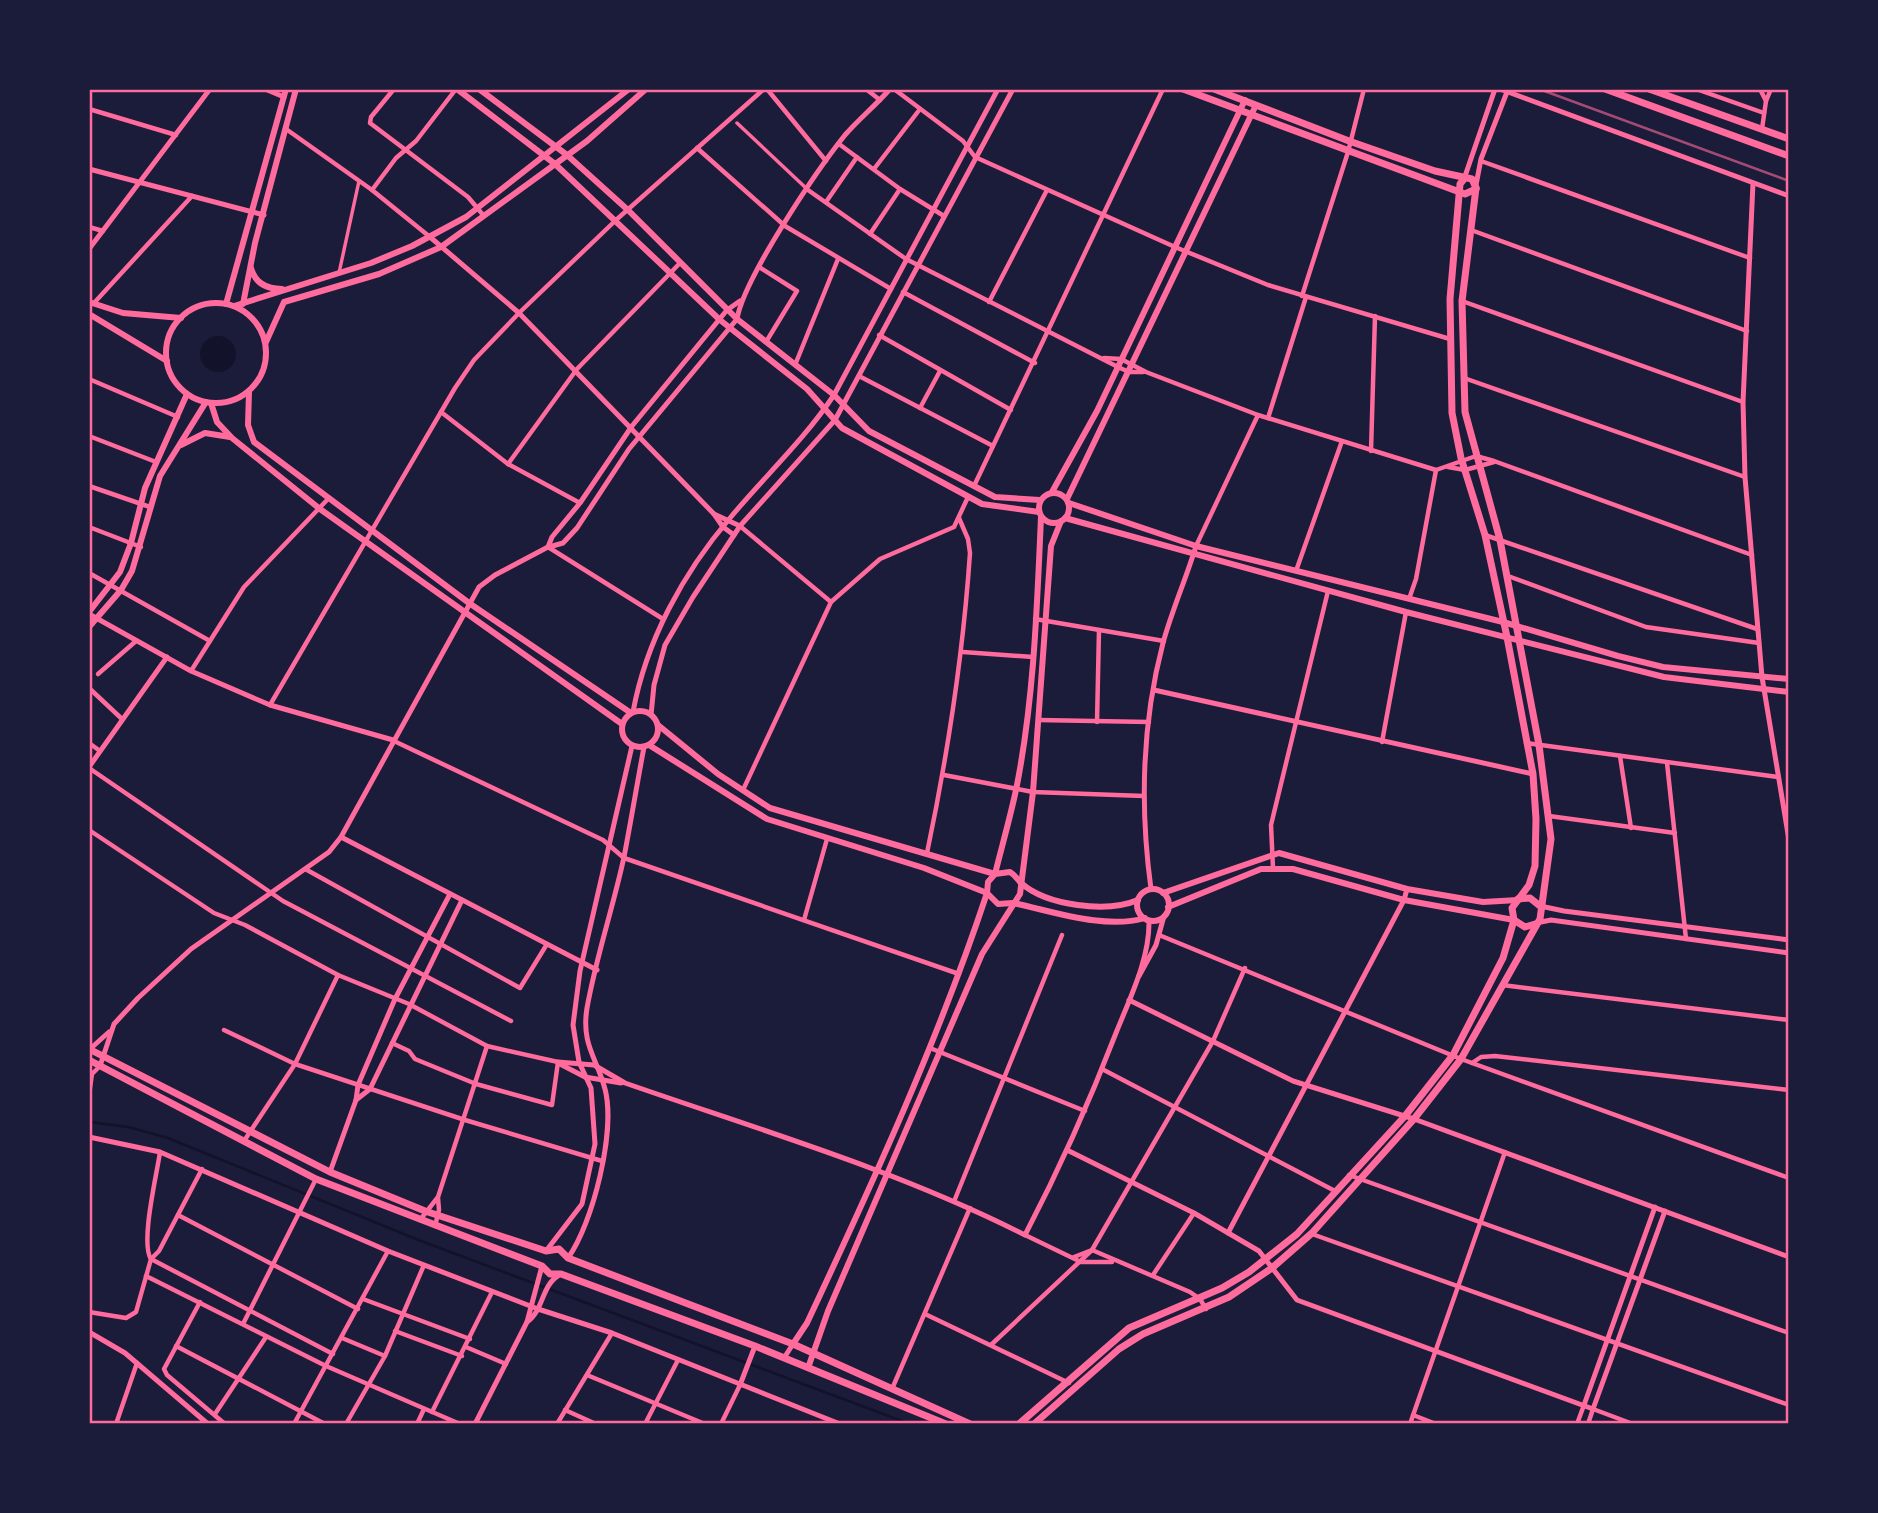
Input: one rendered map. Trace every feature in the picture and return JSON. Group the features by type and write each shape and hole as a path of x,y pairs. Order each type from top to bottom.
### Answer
{"main road":[{"path":"240,306 296,89"},
{"path":"457,89 555,164 720,320 807,389 835,420 872,446 968,498 996,507 1040,515 1050,523 1063,520 1406,612 1664,677 1789,692"},
{"path":"479,89 567,155 629,211 727,310 834,395 869,432 995,497 1040,500 1052,492 1067,470 1245,100"},
{"path":"628,90 478,207 430,237 381,259 240,306 212,303 197,307 181,318 169,336 167,361 173,379 187,394 208,403 233,401 249,392 265,368 266,342 284,302 379,274 442,247 567,155 646,89"},
{"path":"1183,89 1468,194 1476,188"},
{"path":"1034,1424 1119,1349 1143,1334 1206,1309 1272,1268 1312,1233 1414,1119 1502,985 1541,914 1539,906 1551,839 1539,745 1519,627 1500,540 1465,412 1462,301 1476,188 1474,180 1349,141 1214,89"},
{"path":"1605,89 1789,156"},
{"path":"1649,89 1789,139"},
{"path":"226,304 285,93"},
{"path":"808,1368 828,1311 982,954 1020,894 1033,792 1051,546 1068,501 1256,105"},
{"path":"1019,1424 1129,1328 1200,1299 1267,1259 1297,1234 1457,1057 1503,958 1514,920 1512,908 1529,885 1536,856 1533,774 1485,535 1461,458 1451,413 1450,299 1464,179"},
{"path":"251,267 253,275 263,285 288,289"},
{"path":"1450,299 1462,301"},
{"path":"91,303 123,313 181,318"},
{"path":"240,306 257,323 266,342"},
{"path":"89,314 167,361"},
{"path":"1450,339 1462,340"},
{"path":"249,392 248,425 254,442 372,534 469,603 632,713 651,715 658,724 718,774 770,808 995,874 1010,872 1020,883 1046,896 1097,908 1138,900"},
{"path":"89,613 110,585 131,543 140,506 156,462 187,394"},
{"path":"208,403 217,422 232,438 366,544 622,724 624,738 632,746 646,746 754,813 924,869 987,893 998,904 1013,902 1131,922 1164,916 1168,907 1163,893"},
{"path":"89,627 121,590 141,547 160,476 208,403"},
{"path":"177,448 205,433 232,438"},
{"path":"1052,492 1068,501 1196,546 1503,622 1663,667 1789,679"},
{"path":"793,1344 807,1323 878,1170 960,975 987,893 988,882 995,874 1016,789 1033,657 1040,500"},
{"path":"622,724 632,713"},
{"path":"646,746 657,736 658,724"},
{"path":"1147,919 1138,910 1138,900 1144,892 1151,889 1163,893 1270,854 1289,855 1407,889 1483,902 1530,898 1539,906"},
{"path":"1168,907 1261,869 1273,868 1293,869 1404,900 1514,920 1525,927 1536,923"},
{"path":"90,1050 330,1172 425,1211 546,1251 559,1249 568,1258 793,1344 970,1424"},
{"path":"89,1060 316,1178 541,1266 550,1274 561,1274 755,1346 946,1424"},
{"path":"541,1266 546,1251"},
{"path":"561,1274 567,1266 568,1258"}],"street":[{"path":"89,249 210,89"},
{"path":"265,89 285,93"},
{"path":"394,89 371,117 370,123 478,207 484,216"},
{"path":"372,190 396,158 457,89"},
{"path":"270,705 474,360 519,313 617,220 766,89 826,162"},
{"path":"866,89 880,100"},
{"path":"90,1050 138,998 191,949 329,852 341,837 479,587 495,575 548,547 563,543 577,528 641,436 737,319 740,301 759,267 826,162 839,144 892,89 963,141 975,157 1185,252 1304,296 1450,339"},
{"path":"632,713 652,642 663,619 723,527 811,428 834,395 998,89"},
{"path":"651,715 654,685 665,645 740,526 835,420 1013,89"},
{"path":"974,486 1105,216 1163,89"},
{"path":"1268,418 1348,152 1364,89"},
{"path":"1464,179 1497,89 1789,196"},
{"path":"1696,89 1764,113"},
{"path":"1760,89 1766,100"},
{"path":"1762,130 1766,100 1772,89"},
{"path":"628,90 637,97"},
{"path":"1476,188 1481,161 1507,92"},
{"path":"89,109 177,135"},
{"path":"874,169 920,109"},
{"path":"737,123 808,190 906,259 1118,367 1129,372 1146,373"},
{"path":"286,130 372,190 519,313 577,369 715,514 723,527 734,535"},
{"path":"839,144 900,189 944,216"},
{"path":"697,149 785,226 891,289"},
{"path":"826,202 856,157"},
{"path":"1481,161 1750,258"},
{"path":"89,169 264,215"},
{"path":"339,273 359,181"},
{"path":"1753,183 1743,402 1745,477 1762,677 1789,840"},
{"path":"870,234 900,189"},
{"path":"989,302 1047,190"},
{"path":"91,303 192,196"},
{"path":"89,227 103,231"},
{"path":"1471,230 1748,331"},
{"path":"795,365 838,259"},
{"path":"508,464 577,369 680,263"},
{"path":"759,267 797,292 766,342"},
{"path":"902,292 1035,363"},
{"path":"548,547 552,537 580,503 632,426 727,310 740,301"},
{"path":"1462,301 1743,402"},
{"path":"1371,451 1375,316"},
{"path":"879,335 1011,410"},
{"path":"1104,358 1121,359 1146,373 1258,415 1436,470 1448,467 1461,458 1476,456 1494,461 1752,555"},
{"path":"920,408 940,371"},
{"path":"859,376 993,446"},
{"path":"1464,378 1745,477"},
{"path":"89,379 178,417"},
{"path":"441,412 508,464 580,503"},
{"path":"1151,889 1144,834 1144,796 1149,722 1164,640 1196,546 1258,415"},
{"path":"89,436 156,462"},
{"path":"1296,571 1342,441"},
{"path":"1448,467 1465,470 1479,468 1494,461"},
{"path":"1382,743 1436,470"},
{"path":"89,486 140,506 150,507"},
{"path":"743,790 831,603 880,559 946,532 959,518 968,498"},
{"path":"191,671 244,587 327,500"},
{"path":"715,514 740,526 831,603"},
{"path":"927,853 944,775 963,652 970,553 968,539 959,518"},
{"path":"89,527 141,547"},
{"path":"1485,535 1757,629"},
{"path":"548,547 663,619"},
{"path":"89,573 210,641"},
{"path":"1508,576 1647,627 1759,643"},
{"path":"1273,868 1270,854 1271,825 1331,580"},
{"path":"89,613 191,671 270,705 393,740 603,840 624,858 960,975"},
{"path":"1035,619 1164,640"},
{"path":"1097,722 1099,629"},
{"path":"98,674 137,640"},
{"path":"963,652 1033,657"},
{"path":"167,657 89,767 272,892 511,1021"},
{"path":"89,688 122,719"},
{"path":"1154,690 1382,743 1533,774"},
{"path":"1038,720 1149,722"},
{"path":"89,743 100,751"},
{"path":"1526,743 1778,776"},
{"path":"546,1251 577,1215 593,1158 595,1114 592,1088 579,1062 573,1025 583,963 632,746"},
{"path":"568,1258 586,1227 602,1161 607,1109 601,1080 594,1065 586,1022 624,858 646,746"},
{"path":"1620,757 1631,828"},
{"path":"1667,763 1686,939"},
{"path":"944,775 1033,792 1144,796"},
{"path":"1548,816 1675,833"},
{"path":"89,830 230,920 338,975 409,1004 487,1046 558,1062 594,1065 625,1083 889,1173 955,1199 1081,1262 1115,1262"},
{"path":"341,837 597,970"},
{"path":"804,920 827,839"},
{"path":"307,870 520,988 547,944"},
{"path":"1228,1233 1347,1011 1404,900 1407,889"},
{"path":"330,1172 356,1100 358,1085 395,999 450,894"},
{"path":"356,1100 370,1089 409,1004 462,900"},
{"path":"1539,906 1789,940"},
{"path":"1137,979 1147,966 1164,916"},
{"path":"1025,1234 1069,1151 1129,1000 1149,934 1147,919"},
{"path":"1536,923 1551,920 1789,953"},
{"path":"1159,935 1472,1063 1789,1178"},
{"path":"955,1199 1062,936"},
{"path":"992,1344 1092,1250 1213,1041 1245,968"},
{"path":"244,1142 295,1064 338,975"},
{"path":"1502,985 1789,1020"},
{"path":"1129,1000 1307,1085 1414,1119 1789,1257"},
{"path":"224,1030 295,1064 465,1120 602,1161"},
{"path":"89,1095 92,1074 105,1056 109,1032"},
{"path":"392,1042 410,1051 415,1059 476,1084 550,1107 558,1062"},
{"path":"435,1226 438,1197 487,1046"},
{"path":"930,1048 1085,1111"},
{"path":"1472,1063 1481,1057 1495,1056 1789,1090"},
{"path":"558,1062 585,1077 625,1083"},
{"path":"1102,1069 1335,1191"},
{"path":"89,1137 160,1152 388,1251 537,1309 612,1333 826,1421 840,1424"},
{"path":"1069,1151 1194,1213 1228,1233 1267,1259 1297,1300 1633,1424"},
{"path":"160,1152 149,1229 147,1254 151,1259 333,1354"},
{"path":"1410,1424 1505,1152"},
{"path":"89,1312 126,1318 132,1316 151,1259 159,1251 202,1169"},
{"path":"1349,1175 1789,1333"},
{"path":"243,1324 275,1265 316,1178"},
{"path":"420,1220 438,1197"},
{"path":"892,1389 971,1207"},
{"path":"1577,1424 1655,1208"},
{"path":"1588,1424 1665,1211"},
{"path":"1153,1275 1194,1213"},
{"path":"178,1215 358,1309"},
{"path":"1312,1233 1789,1405"},
{"path":"1074,1257 1092,1250 1115,1262 1153,1275 1200,1299 1206,1309"},
{"path":"294,1424 388,1251"},
{"path":"346,1424 384,1356 424,1265"},
{"path":"475,1424 527,1322 541,1266"},
{"path":"527,1322 534,1317 549,1281 561,1274"},
{"path":"146,1276 368,1386 460,1424"},
{"path":"432,1412 492,1292"},
{"path":"363,1299 470,1339"},
{"path":"200,1302 164,1369 167,1375 225,1424"},
{"path":"925,1314 992,1344 1076,1387"},
{"path":"395,1331 462,1356"},
{"path":"89,1332 137,1363 208,1424"},
{"path":"557,1424 612,1333"},
{"path":"215,1414 241,1379 266,1337"},
{"path":"342,1338 384,1356"},
{"path":"783,1358 793,1344"},
{"path":"176,1346 326,1424"},
{"path":"720,1424 740,1385 755,1346"},
{"path":"466,1347 506,1364"},
{"path":"645,1424 678,1360"},
{"path":"116,1424 137,1363"},
{"path":"587,1375 705,1424"},
{"path":"417,1424 424,1409"},
{"path":"565,1410 596,1424"},
{"path":"1413,1415 1436,1424"}],"shaded area":[{"path":"218,336 231,341 236,354 231,367 218,372 205,367 200,354 205,341"}],"waterway":[{"path":"89,1122 128,1127 168,1138 421,1241 910,1424"}],"railway":[{"path":"1539,89 1789,181"}]}
